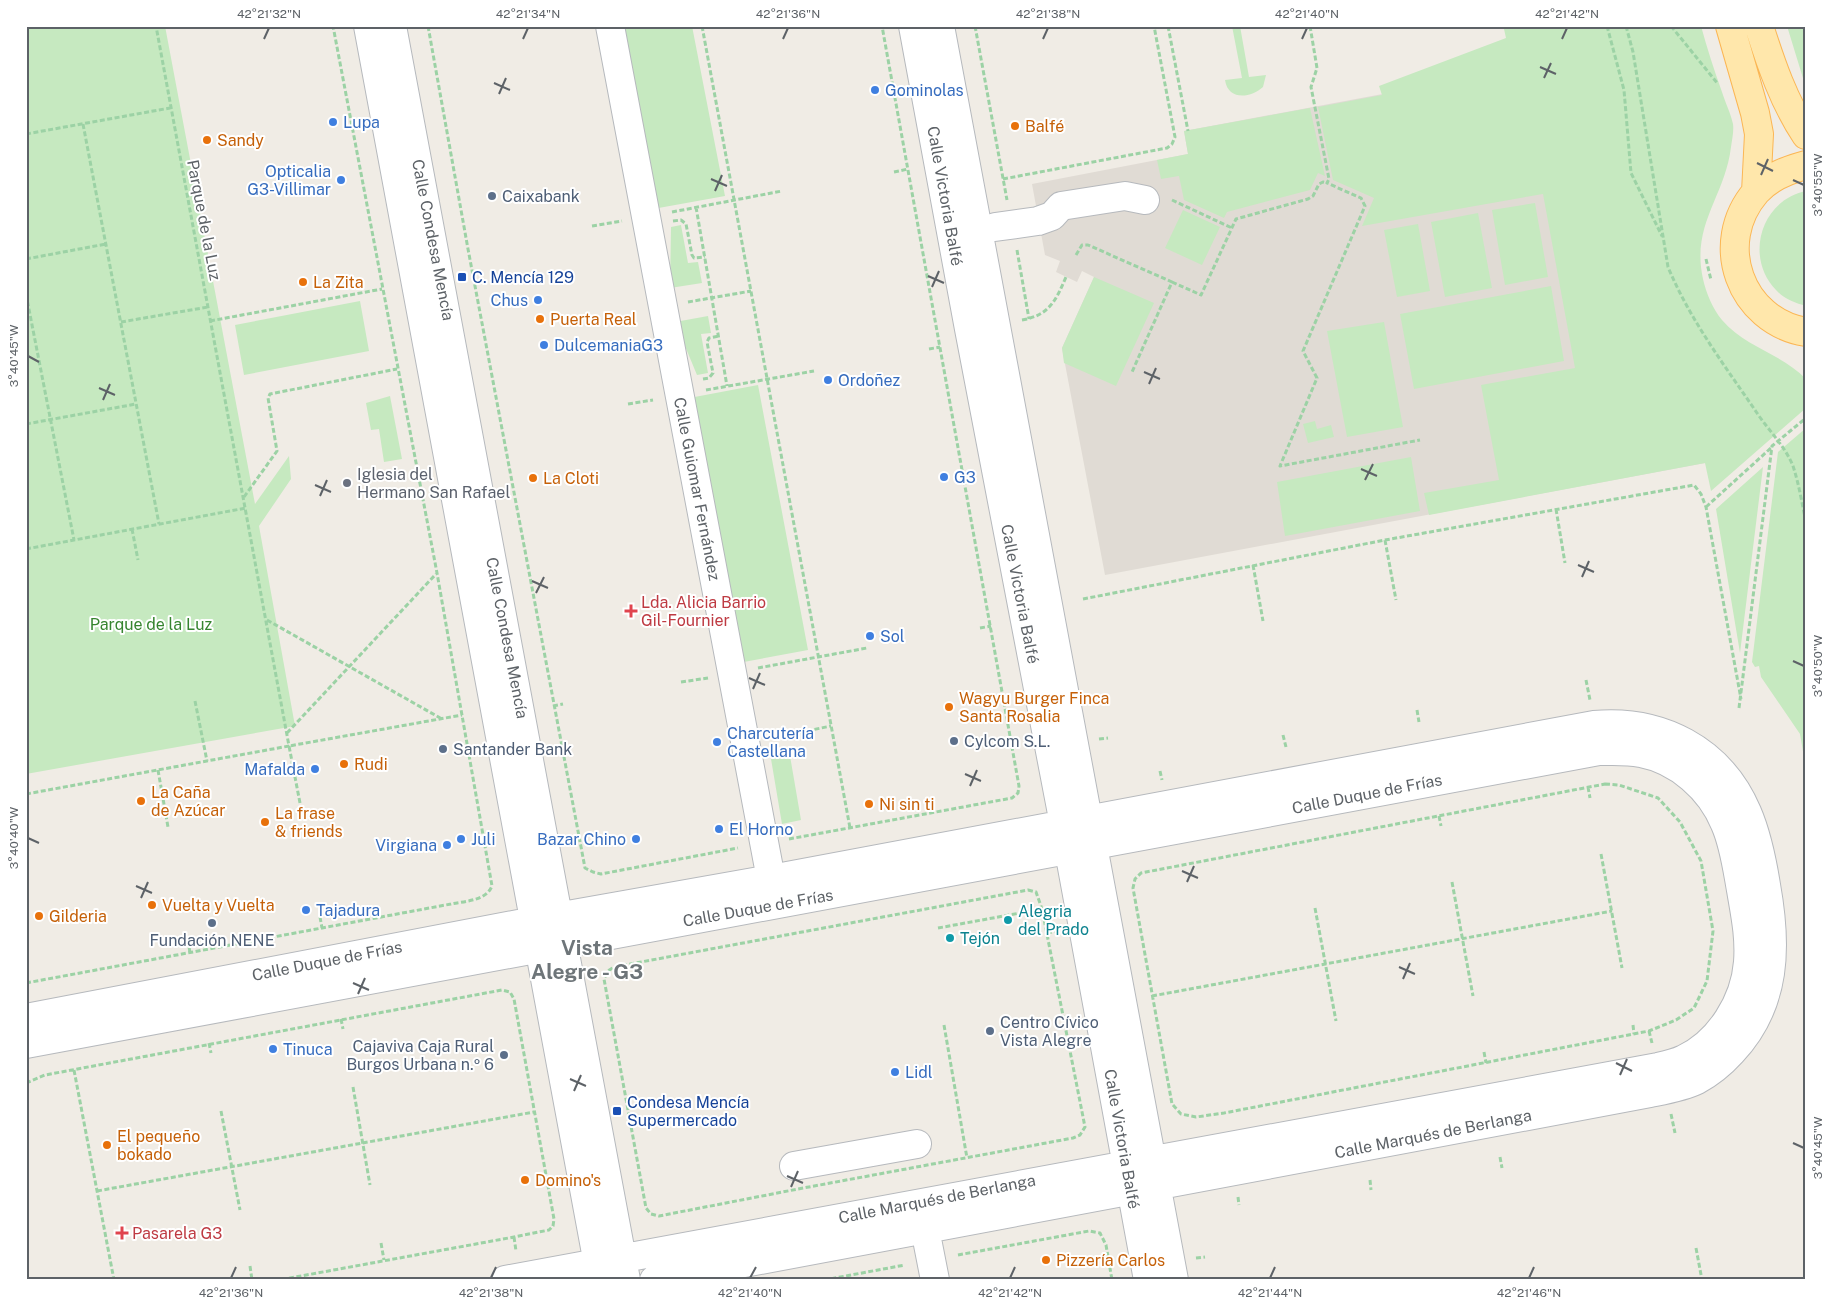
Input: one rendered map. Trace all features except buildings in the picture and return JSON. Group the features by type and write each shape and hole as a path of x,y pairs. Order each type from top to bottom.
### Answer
{"main road":[{"path":"1730,26 1755,113 1758,134 1756,192"},
{"path":"1759,26 1787,103 1794,118 1806,135"},
{"path":"1803,334 1773,320 1753,303 1740,282 1734,259 1735,235 1742,212 1756,192 1770,179 1788,170 1806,165"}],"street":[{"name":"Calle Condesa Mencía","path":"368,26 549,910"},
{"name":"Calle Condesa Mencía","path":"392,26 549,910 549,955 613,1263"},
{"name":"Calle Guiomar Fernández","path":"610,26 771,879"},
{"name":"Calle Victoria Balfé","path":"913,26 994,463 1079,834"},
{"name":"Calle Victoria Balfé","path":"940,26 1047,606 1079,834 1142,1176 1174,1280"},
{"path":"1015,224 1052,216 1061,206 1125,196 1158,200"},
{"name":"Calle Duque de Frías","path":"30,1030 495,957 549,955 1020,860 1079,834 1108,804 1137,810 1594,725 1644,726 1675,738 1709,759 1714,783 1686,774 1661,759 1642,753 1623,750 1599,751 1079,834 771,879 617,906 549,910 30,1030"},
{"path":"1714,783 1717,807 1726,824 1732,843 1746,910 1749,948 1747,975 1737,1003 1739,1024"},
{"name":"Calle Condesa Mencía","path":"549,955 613,1263"},
{"name":"Calle Marqués de Berlanga","path":"654,1280 1095,1197 1197,1151 1658,1067 1683,1060 1699,1050 1714,1036 1739,1024"},
{"name":"Calle Marqués de Berlanga","path":"613,1263 634,1242 676,1248 1142,1176 1665,1090 1696,1080 1710,1072 1729,1055 1739,1024"},
{"path":"794,1166 917,1144"},
{"name":"Calle Victoria Balfé","path":"1142,1176 1148,1280"},
{"path":"925,1229 934,1270"},
{"path":"505,1280 613,1263"}],"path":[{"name":"Parque de la Luz","path":"156,26 300,803"},
{"path":"26,983 473,899 490,891 492,882 437,574 334,26"},
{"path":"428,26 553,706 585,868 601,874 1012,798 1018,793 1019,786 991,626 882,26"},
{"path":"702,26 850,828"},
{"path":"975,26 1003,179 1015,224 1029,319 1047,310 1056,300 1066,277"},
{"path":"1003,179 1167,148 1172,144 1175,137 1154,26"},
{"path":"1168,26 1188,131"},
{"path":"1310,26 1317,68 1311,87 1329,179 1327,183"},
{"path":"1607,26 1624,90 1631,173 1664,240"},
{"path":"1626,26 1633,52 1668,267 1679,293 1702,331 1779,441 1793,467 1806,522"},
{"path":"1671,26 1723,91"},
{"path":"26,134 170,108"},
{"path":"84,124 159,524"},
{"path":"894,172 908,169"},
{"path":"1076,255 1082,245 1088,245 1201,295 1236,219 1308,199 1313,196 1319,184 1323,182 1361,198 1364,206 1304,351 1317,378 1280,466 1420,440"},
{"path":"668,212 782,191"},
{"path":"1158,200 1232,228"},
{"path":"696,207 727,386"},
{"path":"670,222 681,220 684,222 692,255 697,258 705,257"},
{"path":"26,259 106,244"},
{"path":"468,249 474,248"},
{"path":"1706,255 1712,284"},
{"path":"1132,372 1172,282"},
{"path":"210,321 382,289"},
{"path":"663,306 751,291"},
{"path":"26,294 74,540"},
{"path":"120,322 208,307"},
{"path":"712,337 719,336"},
{"path":"929,349 940,348"},
{"path":"243,498 277,451 268,398 270,394 397,369"},
{"path":"700,391 814,370"},
{"path":"26,424 136,404"},
{"path":"1706,507 1772,446 1806,418"},
{"path":"502,428 507,427"},
{"path":"1739,708 1772,446"},
{"path":"1083,599 1385,540 1694,485 1701,494 1706,507 1740,698"},
{"path":"26,549 246,508"},
{"path":"1556,509 1565,563"},
{"path":"132,529 138,560"},
{"path":"1385,540 1396,600"},
{"path":"1254,565 1263,621"},
{"path":"287,733 437,574"},
{"path":"266,620 442,719"},
{"path":"980,628 991,626"},
{"path":"681,682 867,648"},
{"path":"1586,680 1588,691"},
{"path":"195,701 207,761"},
{"path":"553,706 563,704"},
{"path":"1417,710 1419,722"},
{"path":"26,794 462,715"},
{"path":"771,725 773,735 777,737 831,726"},
{"path":"1283,735 1286,747"},
{"path":"158,770 168,827"},
{"path":"1605,784 1619,785 1658,798 1680,822 1701,861 1713,931 1707,981 1694,1008 1676,1020 1649,1031 1196,1117 1181,1114 1172,1104 1133,888 1135,879 1141,873 1588,787 1605,784"},
{"path":"1588,787 1590,798"},
{"path":"1439,816 1441,826"},
{"path":"1303,841 1304,847"},
{"path":"1601,854 1622,968"},
{"path":"1452,882 1473,996"},
{"path":"1028,890 1036,892 1042,909 1085,1127 1080,1135 1073,1138 967,1158 659,1216 651,1214 646,1208 604,979 608,971 614,967 1028,890"},
{"path":"1315,908 1336,1021"},
{"path":"938,928 1042,909"},
{"path":"1152,996 1612,912"},
{"path":"320,917 322,928"},
{"path":"188,940 190,952"},
{"path":"26,1083 45,1075 209,1043 502,990 510,992 514,999 554,1219 553,1226 549,1230 279,1280"},
{"path":"341,1019 343,1030"},
{"path":"944,1025 967,1158"},
{"path":"1633,1025 1634,1034"},
{"path":"209,1043 211,1053"},
{"path":"1484,1052 1486,1063"},
{"path":"74,1070 114,1280"},
{"path":"1347,1082 1348,1089"},
{"path":"353,1087 370,1186"},
{"path":"221,1111 240,1210"},
{"path":"97,1191 534,1112"},
{"path":"1673,1126 1675,1133"},
{"path":"1500,1157 1502,1168"},
{"path":"1370,1180 1371,1190"},
{"path":"824,1280 934,1270 1089,1231 1100,1233 1106,1245 1112,1280"},
{"path":"381,1243 384,1260"},
{"path":"1696,1248 1702,1280"},
{"path":"250,1266 252,1280"},
{"path":"26,1271 28,1280"}],"shaded area":[{"path":"1544,64 1716,461 1105,575 1062,348 1094,277 1082,271 1077,282 1056,272 1060,261 1045,255 1032,184 1188,154 1184,131"}],"green space":[{"name":"Parque de la Luz","path":"26,26 165,26 255,504 289,456 291,479 259,526 295,726 26,774"},
{"path":"619,26 692,26 725,196 653,209"},
{"path":"1232,26 1240,26 1249,77 1266,75 1263,87 1252,94 1241,96 1231,92 1227,87 1225,80 1242,78"},
{"path":"1511,26 1701,26 1733,127 1728,165 1710,211 1701,242 1704,284 1716,311 1731,329 1752,344 1786,363 1806,379 1806,408 1711,491 1705,463 1429,515 1424,493 1499,480 1481,385 1575,368 1543,194 1362,226 1374,198 1333,180 1318,107 1382,95 1379,86 1506,38 1504,29"},
{"path":"1787,26 1806,26 1806,88"},
{"path":"1310,108 1325,176 1318,173 1310,190 1227,212 1224,218 1184,200 1179,176 1161,179 1157,160 1188,154 1184,131"},
{"path":"1806,191 1806,306 1790,300 1776,290 1766,277 1761,262 1760,247 1762,232 1768,218 1790,196"},
{"path":"1535,203 1548,277 1505,285 1492,210"},
{"path":"1183,210 1220,227 1202,265 1165,248"},
{"path":"1478,213 1492,288 1445,297 1431,222"},
{"path":"1418,224 1430,291 1397,297 1384,230"},
{"path":"681,225 688,263 698,262 702,283 670,288 671,227"},
{"path":"1094,277 1154,303 1116,386 1064,363 1062,348"},
{"path":"1551,286 1564,361 1414,389 1400,314"},
{"path":"360,301 369,351 244,375 235,325"},
{"path":"708,316 711,333 701,334 708,373 697,375 675,322"},
{"path":"1384,322 1403,427 1347,437 1327,331"},
{"path":"758,385 808,650 733,664 684,399"},
{"path":"390,396 402,459 384,462 379,429 371,430 366,403"},
{"path":"1315,421 1317,429 1331,425 1334,437 1308,443 1303,424"},
{"path":"1806,428 1806,769 1800,734 1761,677 1759,666 1755,667 1752,662 1778,452"},
{"path":"1411,457 1420,511 1285,536 1277,482"},
{"path":"1763,467 1740,653 1716,509"},
{"path":"789,750 801,820 782,824 770,753"}],"place":[{"name":"Gominolas","path":"875,90"},
{"name":"Lupa","path":"333,122"},
{"name":"Balfé","path":"1015,126"},
{"name":"Sandy","path":"207,140"},
{"name":"Opticalia G3-Villimar","path":"341,180"},
{"name":"Caixabank","path":"492,196"},
{"name":"C. Mencía 129","path":"462,277"},
{"name":"La Zita","path":"303,282"},
{"name":"Chus","path":"538,300"},
{"name":"Puerta Real","path":"540,319"},
{"name":"DulcemaniaG3","path":"544,345"},
{"name":"Ordoñez","path":"828,380"},
{"name":"G3","path":"944,477"},
{"name":"La Cloti","path":"533,478"},
{"name":"Iglesia del Hermano San Rafael","path":"347,483"},
{"name":"Lda. Alicia Barrio Gil-Fournier","path":"631,611"},
{"name":"Sol","path":"870,636"},
{"name":"Wagyu Burger Finca Santa Rosalia","path":"949,707"},
{"name":"Cylcom S.L.","path":"954,741"},
{"name":"Charcutería Castellana","path":"717,742"},
{"name":"Santander Bank","path":"443,749"},
{"name":"Rudi","path":"344,764"},
{"name":"Mafalda","path":"315,769"},
{"name":"La Caña de Azúcar","path":"141,801"},
{"name":"Ni sin ti","path":"869,804"},
{"name":"La frase & friends","path":"265,822"},
{"name":"El Horno","path":"719,829"},
{"name":"Juli","path":"461,839"},
{"name":"Bazar Chino","path":"636,839"},
{"name":"Virgiana","path":"447,845"},
{"name":"Vuelta y Vuelta","path":"152,905"},
{"name":"Tajadura","path":"306,910"},
{"name":"Gilderia","path":"39,916"},
{"name":"Alegria del Prado","path":"1008,920"},
{"name":"Fundación NENE","path":"212,923"},
{"name":"Tejón","path":"950,938"},
{"name":"Centro Cívico Vista Alegre","path":"990,1031"},
{"name":"Tinuca","path":"273,1049"},
{"name":"Cajaviva Caja Rural Burgos Urbana n.º 6","path":"504,1055"},
{"name":"Lidl","path":"895,1072"},
{"name":"Condesa Mencía Supermercado","path":"617,1111"},
{"name":"El pequeño bokado","path":"107,1145"},
{"name":"Domino's","path":"525,1180"},
{"name":"Pasarela G3","path":"122,1233"},
{"name":"Pizzería Carlos","path":"1046,1260"}],"district":[{"name":"Vista Alegre - G3","path":"587,959"}]}
